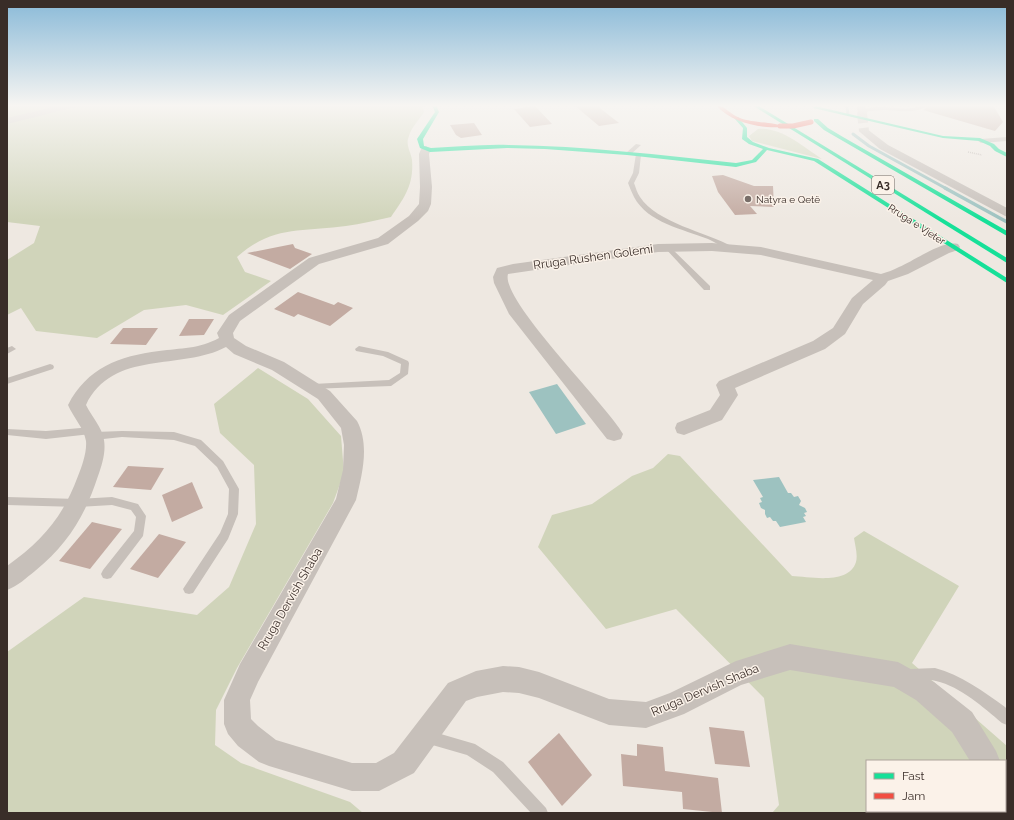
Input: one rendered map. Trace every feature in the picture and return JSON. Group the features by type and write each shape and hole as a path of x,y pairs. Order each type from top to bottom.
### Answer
{"main road":[{"path":"420,143 426,149 436,150 518,146 633,154 736,165 754,163 767,148"},
{"name":"Rruga e Vjeter","path":"755,143 767,148 790,152 816,160 1007,281"},
{"path":"802,143 1007,273"},
{"name":"A3","path":"816,143 1007,261"},
{"name":"A3","path":"832,143 906,187"},
{"path":"851,143 1007,234"},
{"path":"853,143 856,146"},
{"path":"955,143 962,145 968,143"},
{"path":"958,143 962,145"},
{"path":"987,143 1007,155"},
{"path":"996,148 993,153 986,153 1007,158"}],"street":[{"path":"879,143 1007,213"},
{"path":"7,578 35,558 60,533 74,513 92,461 95,441 93,433 77,405 81,396 100,376 137,361 154,357 192,354 217,347 227,340 225,333 234,318 314,261 383,241 391,237 420,212 425,204 424,154 426,149"},
{"name":"Rruga Rushen Golemi","path":"614,434 517,314 501,283 500,277 502,271 513,268 667,247 731,248 790,256 882,278"},
{"path":"684,428 716,415 729,394 725,385 819,345 839,331 856,301 880,282 882,278 903,271 953,247"},
{"name":"Rruga Dervish Shaba","path":"227,340 240,350 278,366 324,395 350,426 354,445 353,470 346,500 249,673 236,700 238,724 248,736 269,752 352,777 379,777 404,763 457,692 476,684 502,679 519,680 539,685 610,712 646,715 675,705 736,674 790,657 898,675 925,691 962,722 985,760"}],"lane":[{"path":"996,148 1002,143"},
{"path":"638,145 633,154 637,174 636,178 631,184 633,192 640,202 658,218 702,235 720,240 731,248"},
{"path":"667,247 707,288"},
{"path":"313,387 391,383 404,374 405,363 385,354 359,349"},
{"path":"7,382 50,367"},
{"path":"7,432 46,435 93,433 174,436 198,443 220,464 234,489 233,514 224,536 189,589"},
{"path":"7,501 78,503 112,501 134,507 141,516 139,533 107,574"},
{"path":"898,675 935,674 957,683 991,705 1007,718"},
{"path":"424,736 470,749 498,766 540,813"}],"green space":[{"path":"7,143 408,143 412,160 410,184 404,197 391,217 346,226 302,230 276,235 250,247 237,257 245,272 271,281 223,315 186,305 144,310 97,338 36,331 21,308 7,315 7,260 34,243 40,226 7,222"},
{"path":"761,143 799,143 822,159"},
{"path":"258,368 308,399 341,436 344,473 333,503 237,668 216,710 215,745 241,763 350,802 363,813 7,813 7,652 84,597 197,615 229,587 256,524 254,465 220,433 214,404"},
{"path":"668,454 680,456 792,576 828,578 846,574 852,569 857,559 854,538 864,531 959,586 912,663 1007,746 1007,813 772,813 779,805 764,698 676,609 606,629 538,547 552,515 592,504 632,476 653,468"}],"water":[{"path":"557,384 586,424 556,434 529,392"},
{"path":"779,477 788,493 791,493 794,497 798,496 801,501 799,505 805,508 807,512 804,513 806,516 803,517 806,522 780,527 776,521 773,521 770,517 767,518 765,510 761,508 759,503 762,502 760,498 763,497 753,480"}],"building":[{"name":"Natyra e Qetë","path":"723,175 754,186 773,186 774,207 750,206 757,214 735,215 718,192 712,176"},
{"path":"293,244 295,248 312,254 290,269 247,253"},
{"path":"298,292 334,305 338,302 353,308 330,326 298,314 294,317 274,309"},
{"path":"189,319 214,319 204,335 179,336"},
{"path":"123,328 158,328 146,345 110,344"},
{"path":"128,466 164,468 151,490 113,487"},
{"path":"192,482 203,508 172,522 162,495"},
{"path":"92,522 122,529 90,569 59,561"},
{"path":"159,534 186,542 158,578 130,569"},
{"path":"709,727 744,731 750,767 715,764"},
{"path":"559,733 592,775 562,806 528,762"},
{"path":"637,744 663,747 665,771 718,778 722,813 683,809 682,792 623,786 621,754 637,756"}],"waterway":[{"path":"865,143 947,189"},
{"path":"945,188 1007,222"}],"traffic: fast":[{"path":"421,143 422,147 430,150 507,146 545,147 627,153 736,165 754,161 767,148"},
{"path":"752,143 768,149 816,160 1007,281"},
{"path":"816,143 1007,261"},
{"path":"850,143 1007,234"},
{"path":"988,143 1007,155"}],"place":[{"name":"Natyra e Qetë","path":"748,199"}]}
